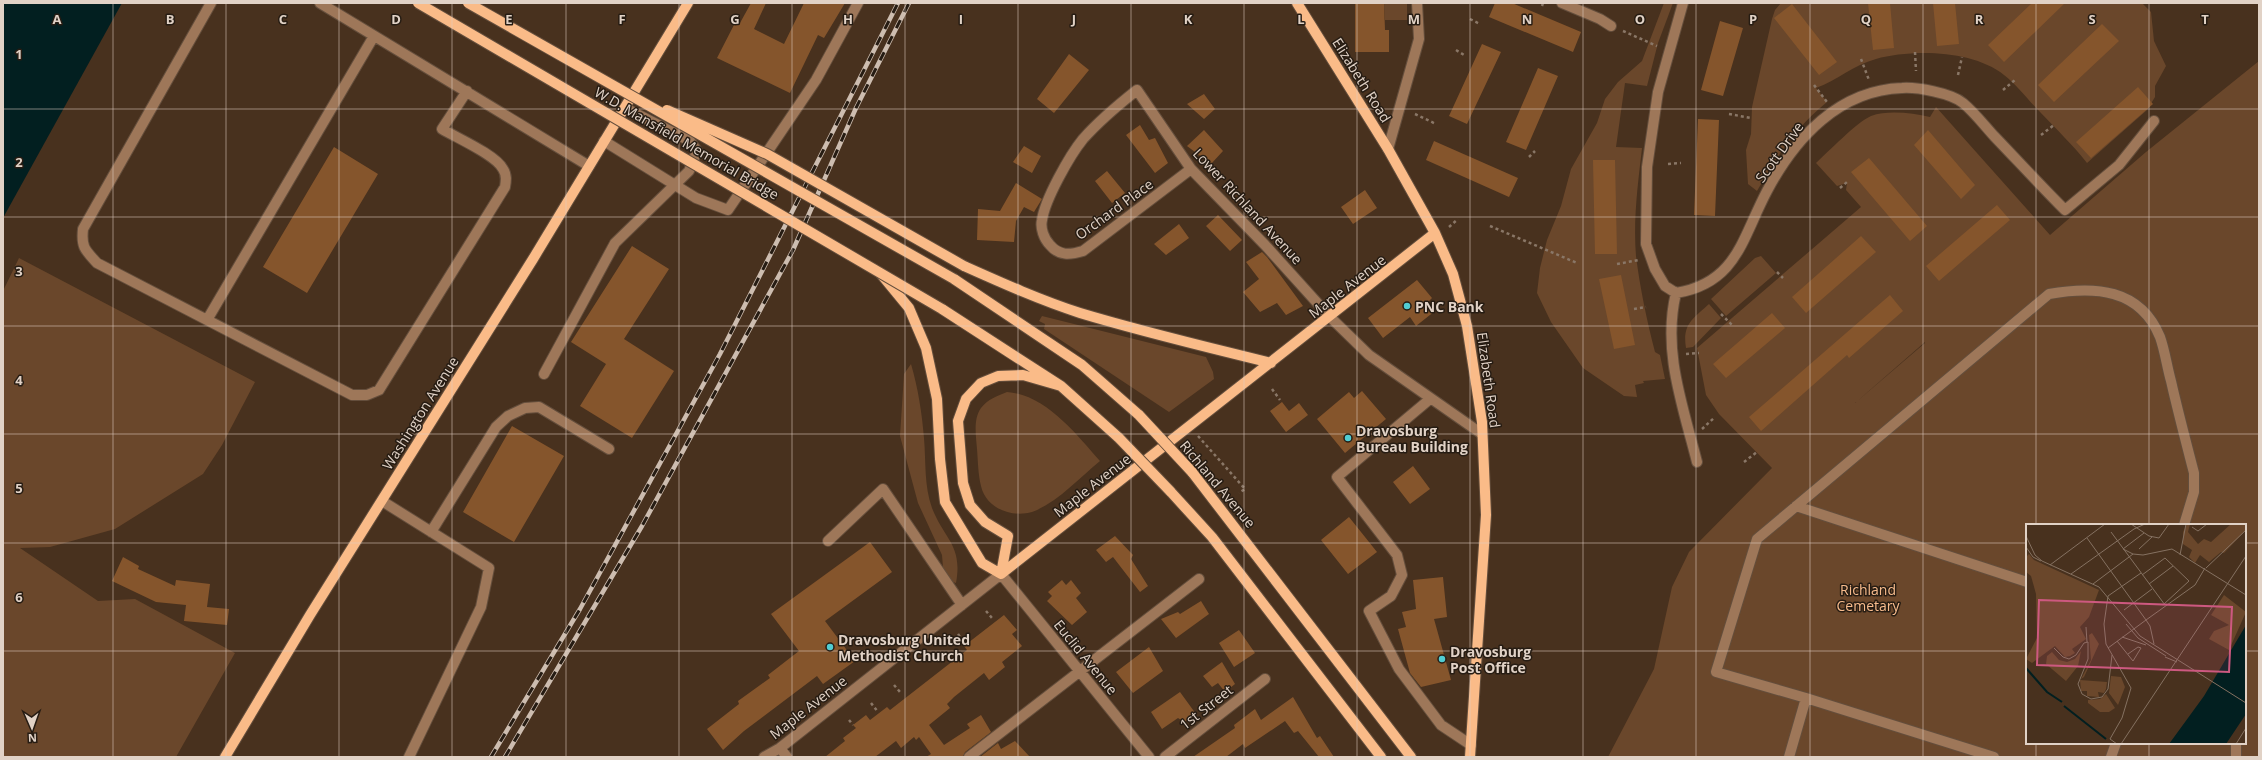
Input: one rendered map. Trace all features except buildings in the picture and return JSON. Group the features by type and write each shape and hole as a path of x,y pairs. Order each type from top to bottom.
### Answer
{"main road":[{"name":"W.D. Mansfield Memorial Bridge","path":"418,3 877,270 942,309 1061,386"},
{"name":"W.D. Mansfield Memorial Bridge","path":"468,3 954,280"},
{"name":"Washington Avenue","path":"225,757 590,166 688,3"},
{"name":"Elizabeth Road","path":"1297,3 1388,149 1435,234 1453,274 1467,326 1482,434 1486,514 1470,757"},
{"path":"617,88 767,154 964,266 1032,296 1079,312 1160,336 1271,363"},
{"name":"Maple Avenue","path":"1001,574 1435,234"},
{"path":"877,270 909,308 926,348 937,399 940,459 945,502 982,563 1001,574 1008,536 985,522 970,505 963,483 958,421 966,400 981,383 998,376 1023,374 1061,386 1119,438 1212,537 1381,757"},
{"name":"Richland Avenue","path":"954,280 1082,365 1139,415 1192,472 1411,757"}],"street":[{"path":"211,3 83,229 82,242 86,251 97,263 352,395 368,395 379,390 505,187 506,178 503,168 494,159 442,130 466,91"},
{"path":"320,3 590,166"},
{"path":"604,141 696,198 728,210 816,80 858,3"},
{"path":"1388,149 1419,40 1417,3"},
{"path":"1562,3 1600,19 1611,26"},
{"path":"1684,3 1658,92 1648,167 1646,244 1655,269 1665,286 1676,293 1670,318 1672,365 1697,462"},
{"path":"206,320 374,36"},
{"name":"Scott Drive","path":"1676,293 1693,290 1719,275 1737,255 1767,190 1810,130 1836,107 1864,94 1887,88 1908,87 1934,92 1962,102 2065,210 2104,180 2119,165 2154,121"},
{"name":"Orchard Place","path":"1137,90 1114,108 1083,139 1067,163 1042,220 1046,241 1054,250 1069,255 1082,251 1191,169"},
{"name":"Lower Richland Avenue","path":"1137,90 1191,169 1265,245 1330,317 1369,355 1482,434"},
{"path":"544,374 615,243 689,171 697,152 690,141 624,108"},
{"path":"1994,757 1806,698 1716,672 1757,539 2049,294 2072,290 2110,292 2136,305 2147,315 2160,337 2194,473 2194,492 2184,524"},
{"path":"1430,399 1337,477 1397,556 1402,575 1391,596 1369,611 1400,669 1441,725 1471,745"},
{"path":"431,532 496,427 508,416 525,408 539,407 609,449"},
{"path":"828,541 883,490 962,605"},
{"path":"382,501 489,568 481,607 409,757"},
{"path":"1796,506 2026,582"},
{"name":"Maple Avenue","path":"764,757 780,748 1001,574"},
{"name":"Euclid Avenue","path":"1001,574 1149,757"},
{"path":"968,757 1078,670 1199,579"},
{"name":"1st Street","path":"1165,757 1265,679"},
{"path":"1789,757 1806,698"},
{"path":"2111,757 2116,744"},
{"path":"2236,744 2236,757"},
{"path":"780,748 787,757"}],"path":[{"path":"1470,19 1480,24"},
{"path":"1611,26 1658,46"},
{"path":"1456,50 1464,55"},
{"path":"1915,52 1916,71"},
{"path":"1958,75 1962,57"},
{"path":"1861,59 1869,81"},
{"path":"2003,90 2014,80"},
{"path":"1814,85 1827,102"},
{"path":"1414,114 1436,124"},
{"path":"1729,114 1752,118"},
{"path":"2041,135 2054,125"},
{"path":"1529,156 1535,151"},
{"path":"1668,164 1681,163"},
{"path":"1840,188 1847,182"},
{"path":"1448,227 1458,219"},
{"path":"1490,226 1577,263"},
{"path":"1617,264 1639,260"},
{"path":"1777,272 1783,278"},
{"path":"1634,309 1646,307"},
{"path":"1721,314 1732,325"},
{"path":"1685,354 1699,353"},
{"path":"1272,389 1280,400"},
{"path":"1702,430 1715,417"},
{"path":"1205,445 1245,489 1239,493"},
{"path":"1744,462 1756,452"},
{"path":"986,611 992,618"},
{"path":"958,634 963,641"},
{"path":"894,684 900,692"},
{"path":"871,703 878,712"},
{"path":"849,720 853,725"}],"green space":[{"path":"1384,3 1407,3 1407,20 1385,20"},
{"path":"1664,3 1673,3 1658,43 1647,86 1625,83 1616,147 1642,148 1636,215 1636,256 1649,328 1655,352 1660,355 1665,379 1643,381 1644,383 1635,385 1637,397 1624,396 1583,368 1551,322 1537,293 1540,268 1547,240 1561,206 1571,169 1597,123 1605,99 1618,82 1642,61"},
{"path":"1781,3 2142,3 2151,12 2154,41 2166,66 2155,86 2155,97 2147,110 2087,163 2013,83 1991,67 1959,56 1942,54 1907,54 1876,59 1860,65 1816,88 1827,102 1796,132 1772,166 1757,191 1748,184 1746,150 1751,134 1752,107 1772,19 1775,10"},
{"name":"Richland Cemetary","path":"2259,61 2259,757 1608,757 1654,669 1672,587 1689,552 1772,468 1719,414 1706,395 1697,348 1861,207 1846,190 1847,183 1837,186 1816,163 1865,119 1871,116 1885,113 1900,113 1930,117 1936,107 2050,235 2146,152","holes":["1925,342 1925,343 1855,403"]},
{"path":"1761,256 1776,273 1726,316 1711,299 1755,258"},
{"path":"19,258 255,382 222,445 203,474 115,529 50,547 20,548 98,601 135,599 235,653 176,757 3,757 3,291"},
{"path":"1709,304 1721,318 1693,347 1686,348 1685,340 1687,327"},
{"path":"1042,316 1206,357 1213,372 1214,379 1169,412 1044,329 1045,324 1039,321"},
{"path":"911,364 918,391 922,419 929,500 937,519 955,551 957,560 956,583 944,579 942,555 918,503 900,436 904,374"},
{"path":"1007,392 1035,400 1047,408 1081,439 1100,461 1068,490 1050,503 1032,512 1024,514 1016,514 1000,510 988,500 984,494 979,477 976,433 978,412 987,402"}],"water":[{"path":"3,3 122,3 3,218"}],"railway":[{"path":"491,757 580,609 720,354 898,3"},
{"path":"505,757 642,526 793,250 856,108 909,3"}],"place":[{"name":"PNC Bank","path":"1407,306"},
{"name":"Dravosburg Bureau Building","path":"1348,438"},
{"name":"Dravosburg United Methodist Church","path":"830,647"},
{"name":"Dravosburg Post Office","path":"1442,659"}]}
